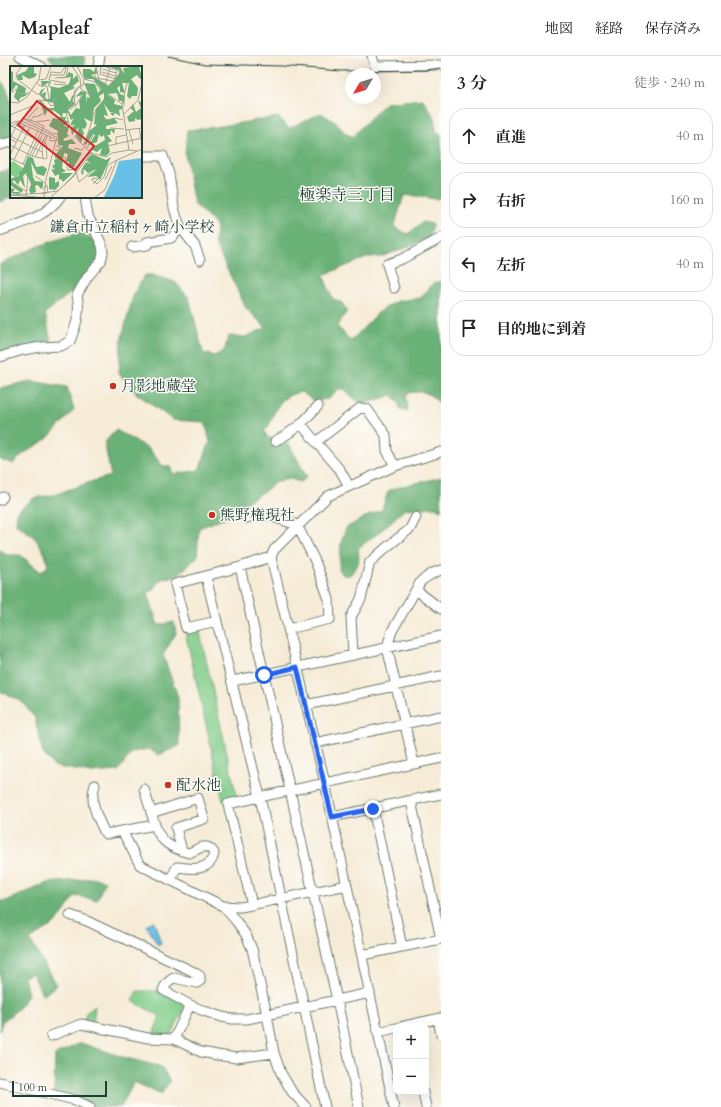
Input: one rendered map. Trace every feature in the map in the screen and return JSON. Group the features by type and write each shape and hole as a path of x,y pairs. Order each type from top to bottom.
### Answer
{"street":[{"path":"20,56 40,66"},
{"path":"98,66 100,56"},
{"path":"372,56 375,66 441,65"},
{"path":"0,145 10,142"},
{"path":"142,156 163,156 169,174 174,208 181,228 195,246 200,260"},
{"path":"0,231 42,214 59,198"},
{"path":"0,357 23,350 61,346 70,341 78,322 79,304 77,295 88,276 103,257 102,245 88,216 85,198"},
{"path":"132,247 147,246 147,242 170,238 181,228"},
{"path":"394,288 387,264 402,259 441,238"},
{"path":"275,441 301,424 318,406"},
{"path":"316,442 360,408 364,407 367,408 386,434 388,451 395,466"},
{"path":"301,424 340,470 349,486"},
{"path":"394,1107 325,783 271,557 274,550 297,525 328,496 395,466 441,452"},
{"path":"247,518 261,513 297,525 315,561 329,599 330,619 288,629"},
{"path":"353,654 351,617 361,599 370,562 410,529 416,517"},
{"path":"217,621 186,628 175,584 206,577 271,557"},
{"path":"240,567 337,1000 359,1107"},
{"path":"414,764 387,647 392,631 421,581 433,573 441,570"},
{"path":"206,577 260,797 325,1107"},
{"path":"416,590 441,609"},
{"path":"233,682 353,654 441,636"},
{"path":"306,705 441,676"},
{"path":"315,742 441,716"},
{"path":"252,905 228,804 441,758"},
{"path":"95,785 92,793 95,813 105,833 107,834 155,825"},
{"path":"144,789 158,836 174,849 189,853 203,846 210,848 214,853 211,862 199,868 194,869 176,867 170,880"},
{"path":"332,817 441,794"},
{"path":"151,813 198,798 204,819 176,828 182,851"},
{"path":"362,955 441,939 411,801"},
{"path":"373,809 402,947"},
{"path":"122,831 140,865 223,906 241,907 347,885"},
{"path":"223,906 246,935 252,949 267,1014 274,1053 287,1085 306,1107"},
{"path":"70,915 87,921 194,972 200,976 200,981 196,983 174,978 163,988 163,990 190,1005 213,1014 232,1019 247,1019 370,993"},
{"path":"174,1039 190,1005"},
{"path":"421,1023 439,1019 441,1034"},
{"path":"51,1036 81,1024 148,1038 174,1039 202,1052 236,1058 274,1053"},
{"path":"378,1032 393,1029"},
{"path":"0,1082 75,1100 90,1107"},
{"path":"424,1095 426,1107"}],"green space":[{"path":"48,56 84,56 85,66 56,66"},
{"path":"0,80 5,86 10,99 10,137 0,141"},
{"path":"422,99 435,117 436,133 441,134 441,197 437,199 404,195 394,227 408,234 423,222 432,224 430,238 380,257 369,257 323,275 333,299 342,303 347,311 337,326 351,341 381,310 397,301 421,298 433,283 441,281 441,405 430,395 423,392 409,393 406,397 408,411 400,409 399,403 392,395 364,404 359,403 344,389 338,389 329,399 313,401 302,392 288,396 283,400 276,409 268,428 264,430 267,437 289,444 307,477 301,482 290,479 275,482 265,491 248,501 242,511 199,528 197,557 178,575 162,579 148,594 158,625 174,622 176,633 163,655 178,697 179,746 158,755 149,749 132,752 118,771 91,773 54,766 43,754 35,718 21,701 0,691 0,550 7,555 20,555 41,572 48,566 41,546 33,537 16,524 17,511 34,498 54,495 111,476 105,442 116,430 149,449 163,466 170,466 173,474 199,470 210,442 205,422 173,420 136,393 119,374 121,341 134,293 145,275 152,275 175,282 189,298 203,353 214,356 224,351 229,336 245,337 266,328 246,308 215,244 216,225 194,204 185,155 187,130 278,117 289,128 321,113 338,124 344,132 352,137 385,103"},
{"path":"10,169 10,198 0,202 0,172"},
{"path":"80,232 98,242 98,260 78,287 45,313 51,341 0,353 0,264 39,246"},
{"path":"30,381 67,387 74,410 48,438 23,454 13,464 0,459 0,388"},
{"path":"441,477 441,510 435,507 405,509 377,534 358,548 359,560 357,566 350,575 343,575 339,569 341,543 346,528 363,518 382,510 388,491"},
{"path":"199,628 237,798 223,801 185,631"},
{"path":"95,878 105,881 97,900 75,896 57,922 30,940 56,985 43,996 32,973 24,977 28,995 18,1009 2,1022 0,1031 0,901 6,901 48,883"},
{"path":"137,991 160,991 186,1005 171,1035 153,1035 160,1016 132,1001"},
{"path":"95,1006 93,1024 86,1022 84,1020 86,1013"},
{"path":"81,1043 126,1058 162,1067 170,1081 161,1094 134,1082 121,1107 96,1107 75,1098 54,1093 55,1055"}],"water":[{"path":"154,921 161,943 158,945 146,925"}],"tram line":[{"path":"168,56 205,64 281,66 340,71 425,70 441,68"}],"place":[{"name":"鎌倉市立稲村ヶ崎小学校","path":"132,212"},
{"name":"月影地蔵堂","path":"113,386"},
{"name":"熊野権現社","path":"212,515"},
{"name":"配水池","path":"168,785"}],"district":[{"name":"極楽寺三丁目","path":"347,195"}],"route":[{"path":"264,675 297,667 332,817 373,809"}]}
